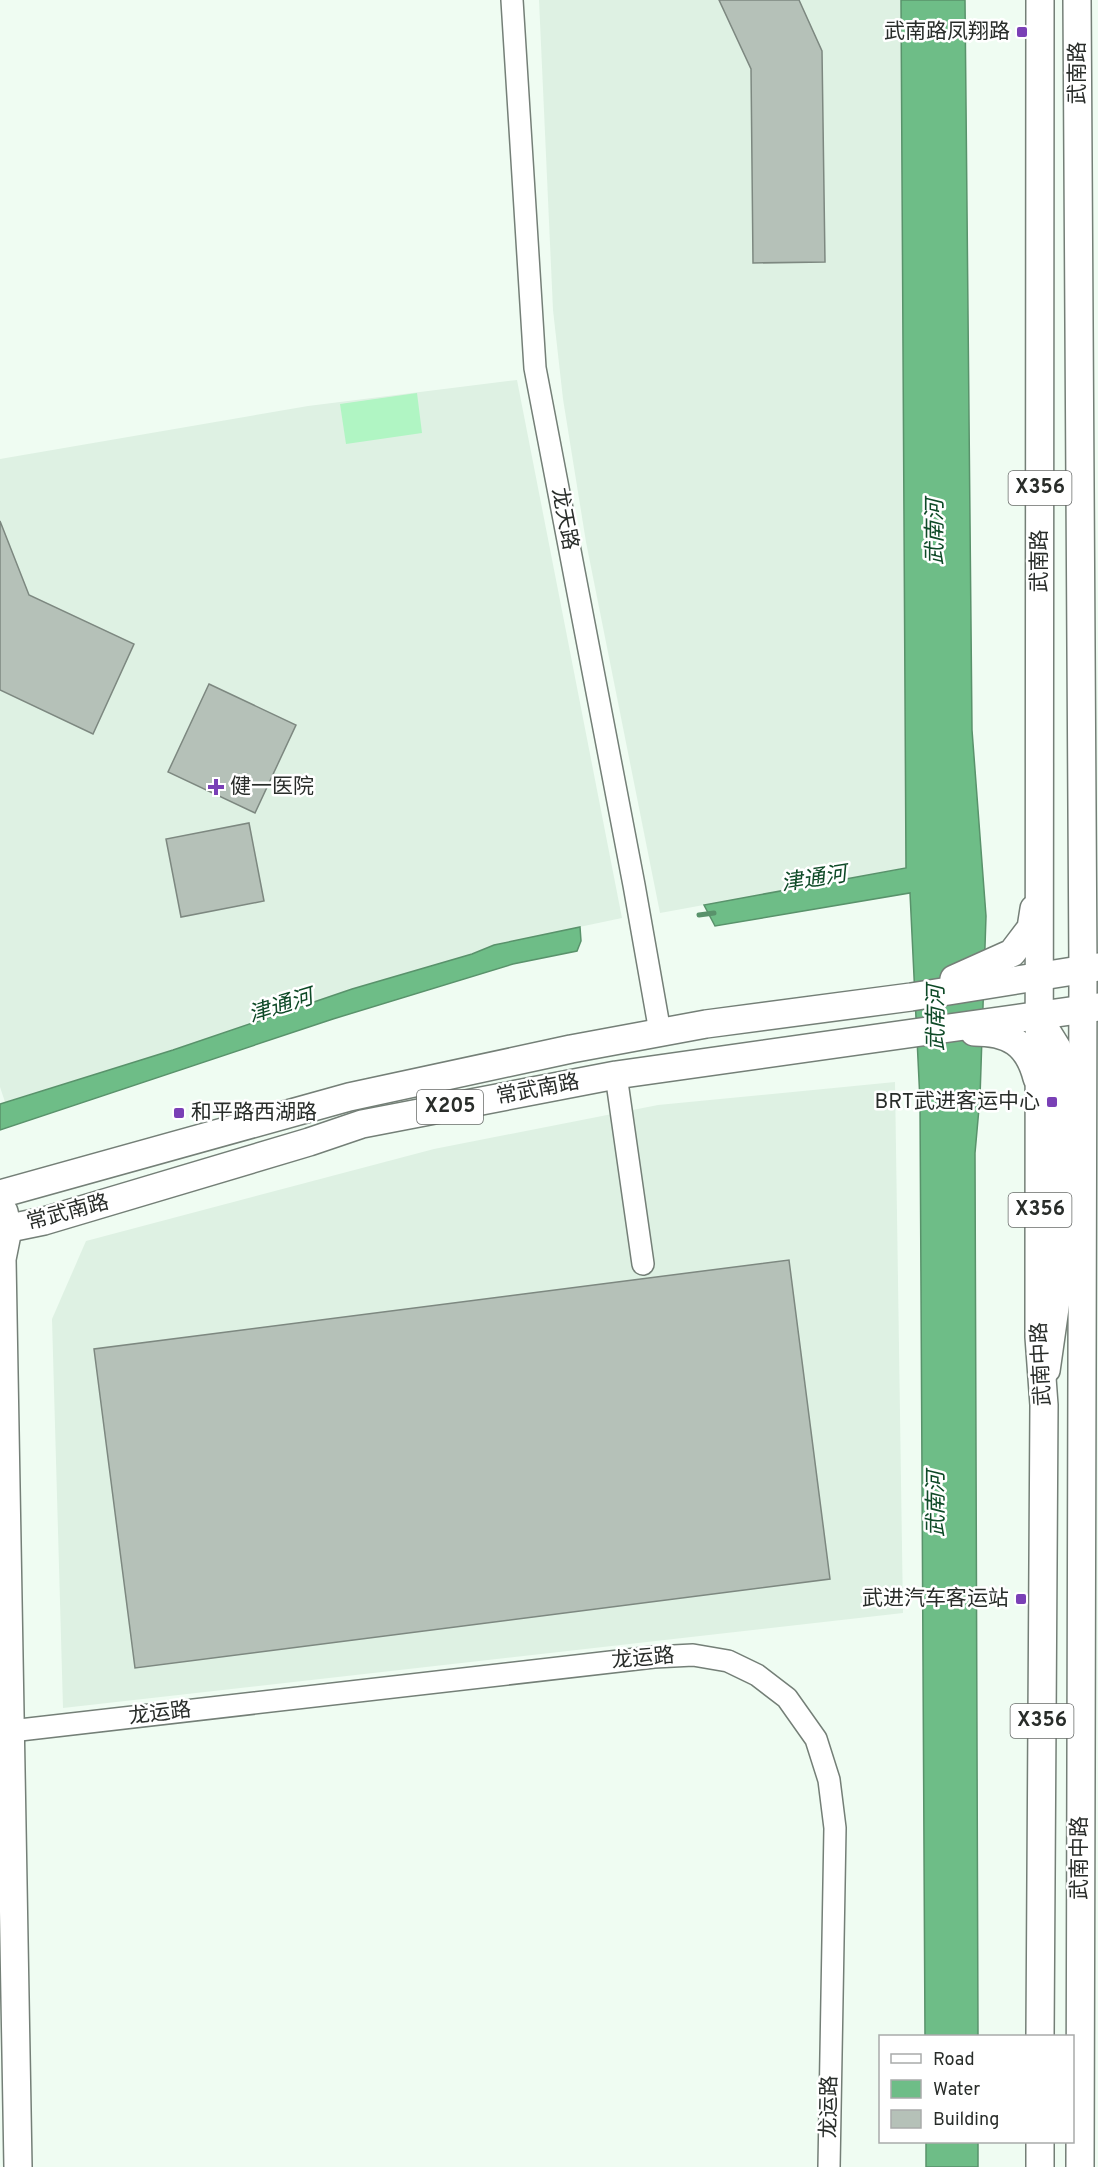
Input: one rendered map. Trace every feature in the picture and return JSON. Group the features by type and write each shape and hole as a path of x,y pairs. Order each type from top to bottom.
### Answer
{"main road":[{"name":"武南路","path":"1040,0 1040,1015"},
{"name":"武南路","path":"1077,0 1082,879 1093,1008"},
{"path":"993,974 1031,928 1040,860"},
{"name":"X205","path":"993,974 1040,977 1091,968"},
{"name":"常武南路","path":"0,1193 349,1097 660,1032 911,997 993,974"},
{"name":"X205","path":"993,1027 1040,1015 1093,1008"},
{"name":"武南中路","path":"1080,2167 1089,2078 1090,1420 1082,1152 1093,1008"},
{"name":"武南中路","path":"1040,1015 1039,1337 1044,1405 1040,2035"},
{"name":"常武南路","path":"4,1229 44,1221 362,1124 616,1075 910,1034 993,1027"},
{"path":"993,1027 1018,1042 1033,1062 1040,1092"},
{"path":"1082,1152 1098,1083"},
{"path":"0,1193 4,1229 2,1259 18,2167"},
{"path":"1040,2143 1040,2167"}],"street":[{"name":"龙天路","path":"512,0 535,369 660,1032"},
{"path":"1082,879 1098,905"},
{"path":"1040,1015 1060,1047 1061,1287 1044,1405"},
{"path":"616,1075 643,1264"},
{"name":"龙运路","path":"11,1731 654,1657 693,1655 728,1661 757,1675 788,1698 816,1739 829,1780 835,1828 829,2167"}],"shaded area":[{"path":"539,0 901,0 906,868 660,913 586,542 563,399 553,310"},
{"path":"517,380 622,918 494,945 472,954 352,989 173,1050 5,1102 0,1087 0,459 308,406"},
{"path":"417,393 422,433 346,444 340,404"},
{"path":"895,1082 903,1613 63,1708 52,1319 86,1241 434,1149 658,1105"}],"water":[{"name":"武南河","path":"901,0 965,0 972,730 986,916 980,1097 975,1153 978,2035 925,2035 920,1101 910,893 715,926 704,905 906,868"},
{"path":"580,927 581,941 577,951 513,964 333,1019 0,1130 0,1104 173,1050 352,989 472,954 494,945"},
{"path":"926,2143 978,2143 978,2167 926,2167"}],"building":[{"path":"719,0 799,0 822,51 825,262 753,263 751,69"},
{"path":"0,521 29,595 134,644 93,734 0,690"},
{"path":"209,684 296,725 255,813 168,772"},
{"path":"249,823 264,901 181,917 166,839"},
{"path":"789,1260 830,1579 135,1668 94,1349"}],"waterway":[{"name":"津通河","path":"699,915 714,913"}],"place":[{"name":"武南路凤翔路","path":"1022,32"},
{"name":"健一医院","path":"216,787"},
{"name":"BRT武进客运中心","path":"1052,1102"},
{"name":"和平路西湖路","path":"179,1113"},
{"name":"武进汽车客运站","path":"1021,1599"}]}
